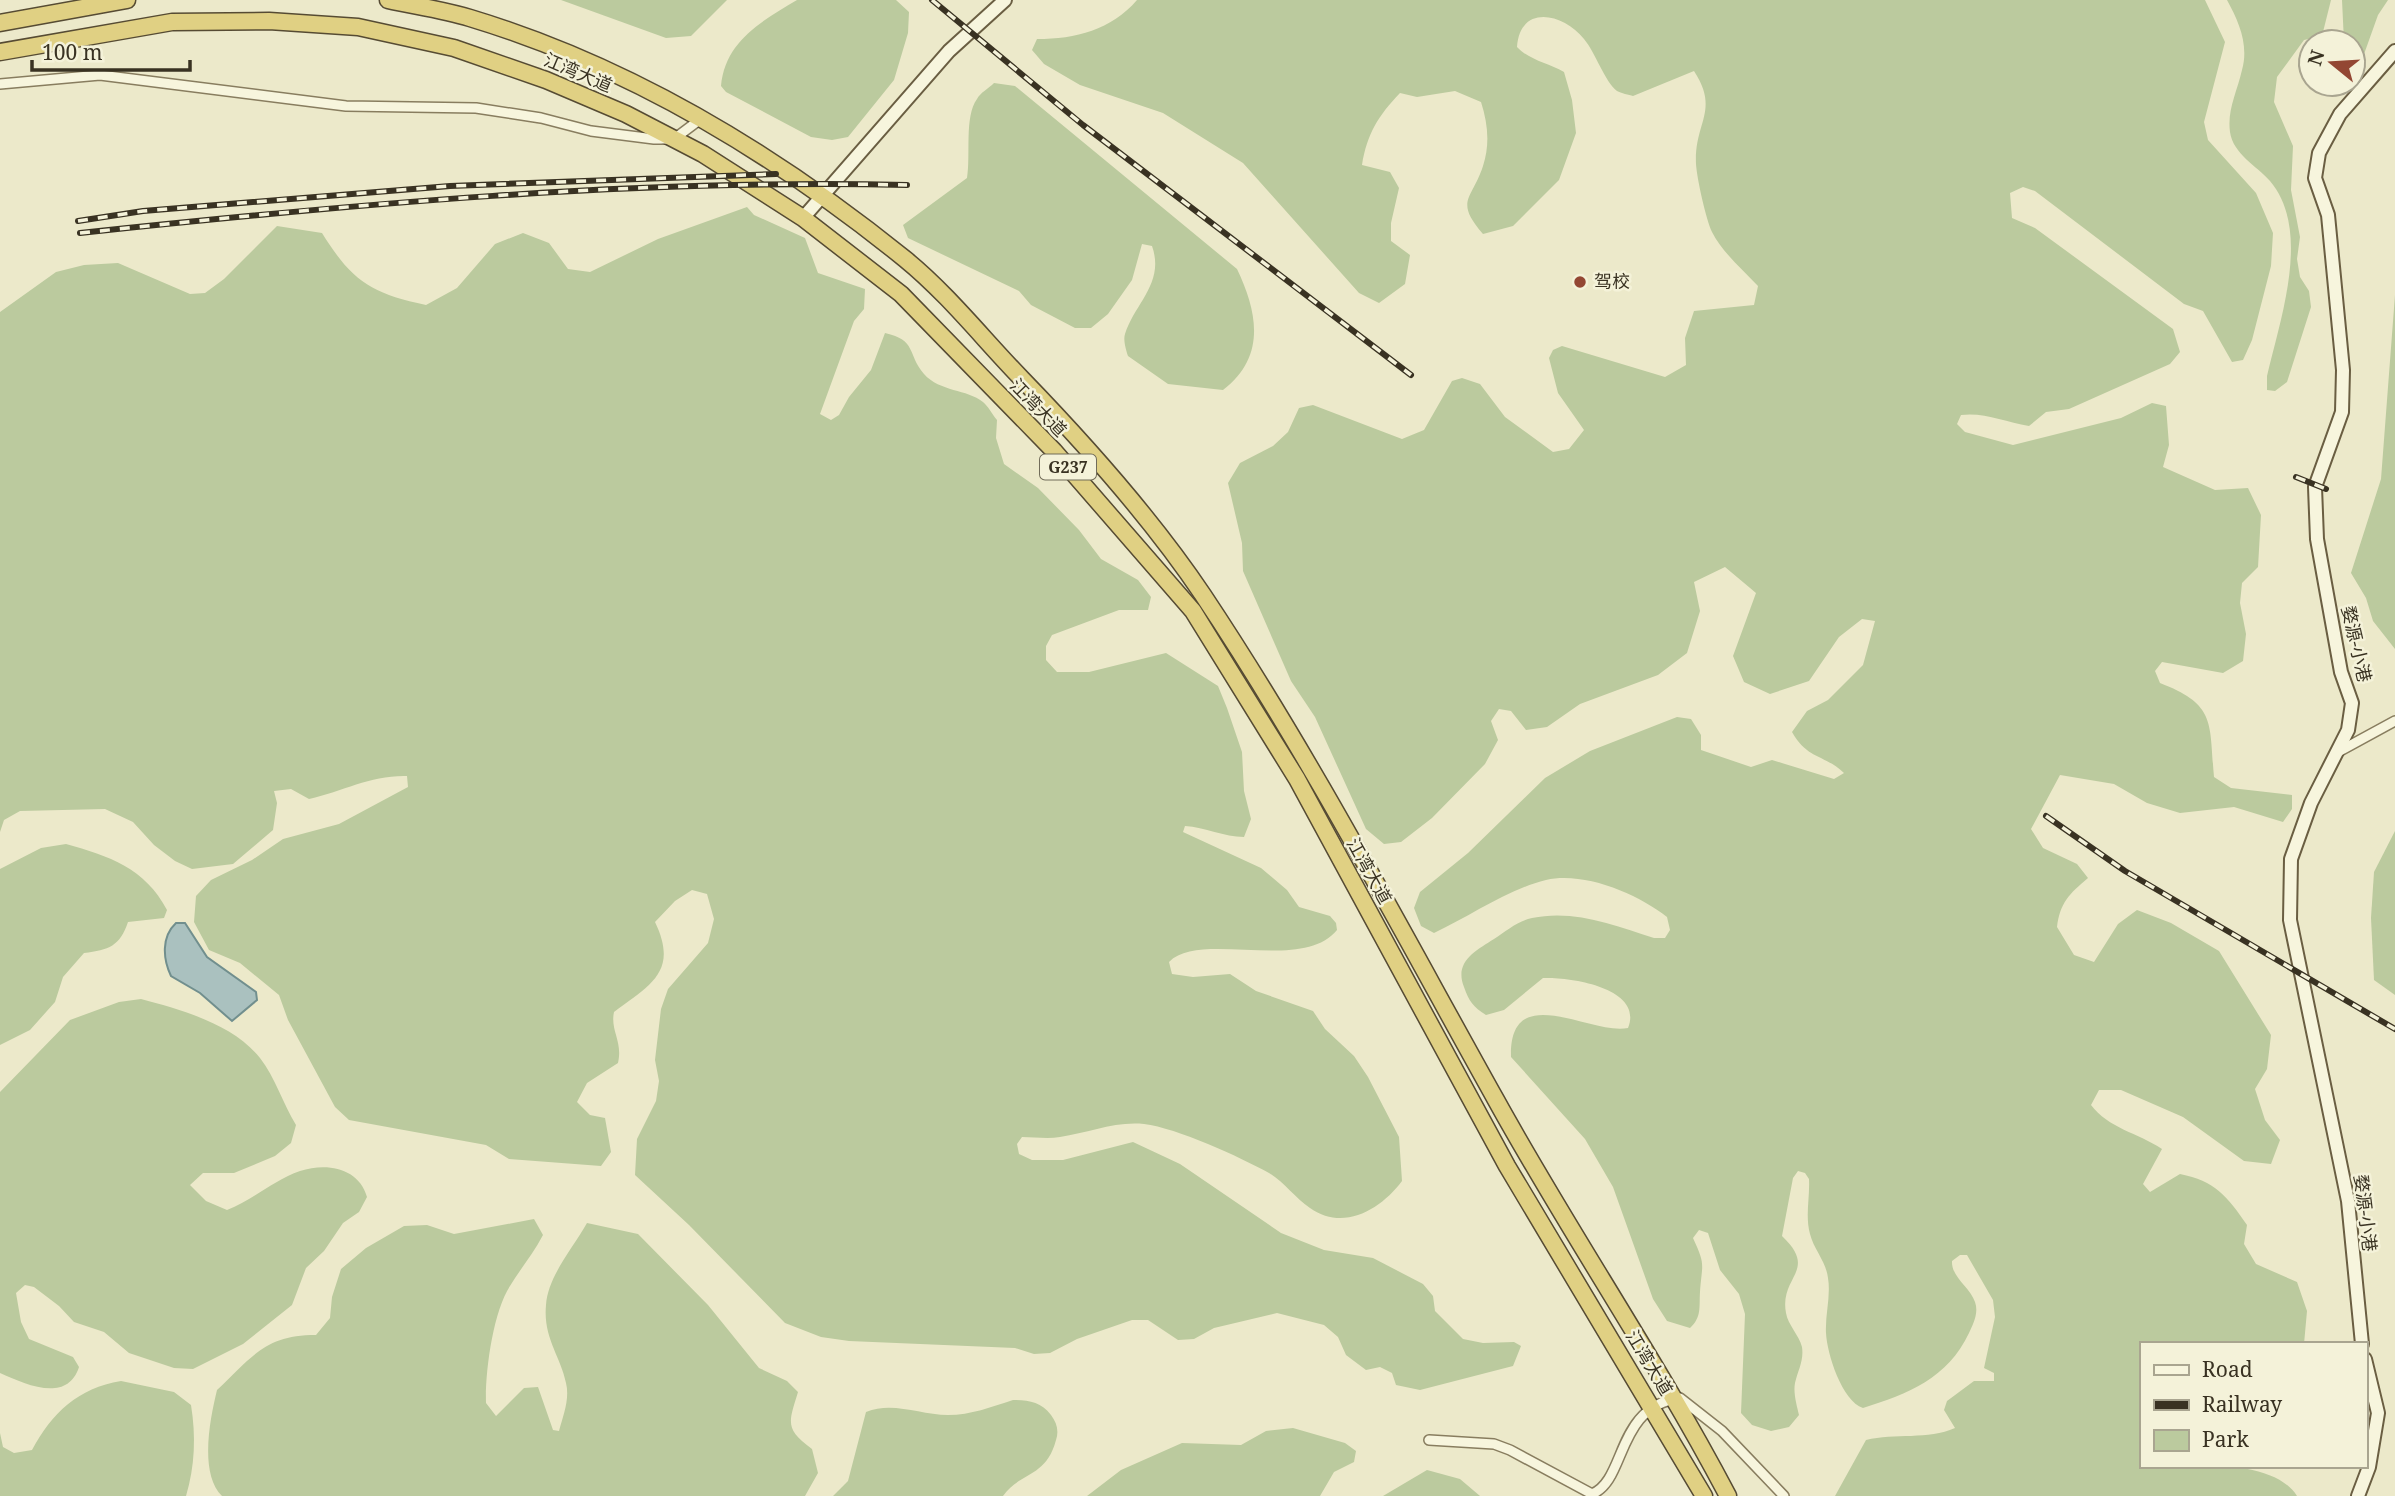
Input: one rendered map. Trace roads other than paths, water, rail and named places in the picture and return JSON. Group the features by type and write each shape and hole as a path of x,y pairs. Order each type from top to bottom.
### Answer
{"highway":[{"path":"0,23 127,0"},
{"name":"江湾大道","path":"388,0 468,17 555,49 636,84 702,118 820,197 909,262 1062,420 1190,576 1304,757 1515,1135 1675,1399 1728,1496"},
{"name":"江湾大道","path":"0,52 172,22 269,21 358,27 454,48 546,80 703,154 803,218 901,294 1054,451 1193,611 1297,779 1507,1166 1704,1496"}],"main road":[{"path":"803,218 949,51 1005,0"},
{"name":"婺源-小港","path":"2362,1342 2348,1201 2290,920 2289,894 2291,859 2299,831 2348,730 2352,703 2341,671 2320,553 2315,487 2342,412 2343,370 2328,215 2315,178 2319,153 2340,114 2395,51"},
{"path":"2358,1496 2369,1467 2378,1413 2367,1367"}],"street":[{"path":"0,84 100,75 346,106 476,108 541,118 591,131 674,139 702,118"},
{"path":"2336,753 2395,721"},
{"path":"1429,1440 1493,1444 1510,1450 1592,1494 1601,1491 1623,1444 1653,1407 1675,1399 1688,1402 1722,1431 1784,1496"}],"water":[{"path":"176,923 185,923 207,957 256,992 257,1000 232,1021 200,993 171,976 166,963 165,948 168,935"}],"railway":[{"path":"932,0 1083,125 1411,375"},
{"path":"78,221 143,211 450,186 776,174"},
{"path":"80,233 389,203 596,190 803,184 907,185"},
{"path":"2296,477 2326,489"},
{"path":"2046,816 2125,871 2395,1029"}],"place":[{"name":"驾校","path":"1580,282"}]}
